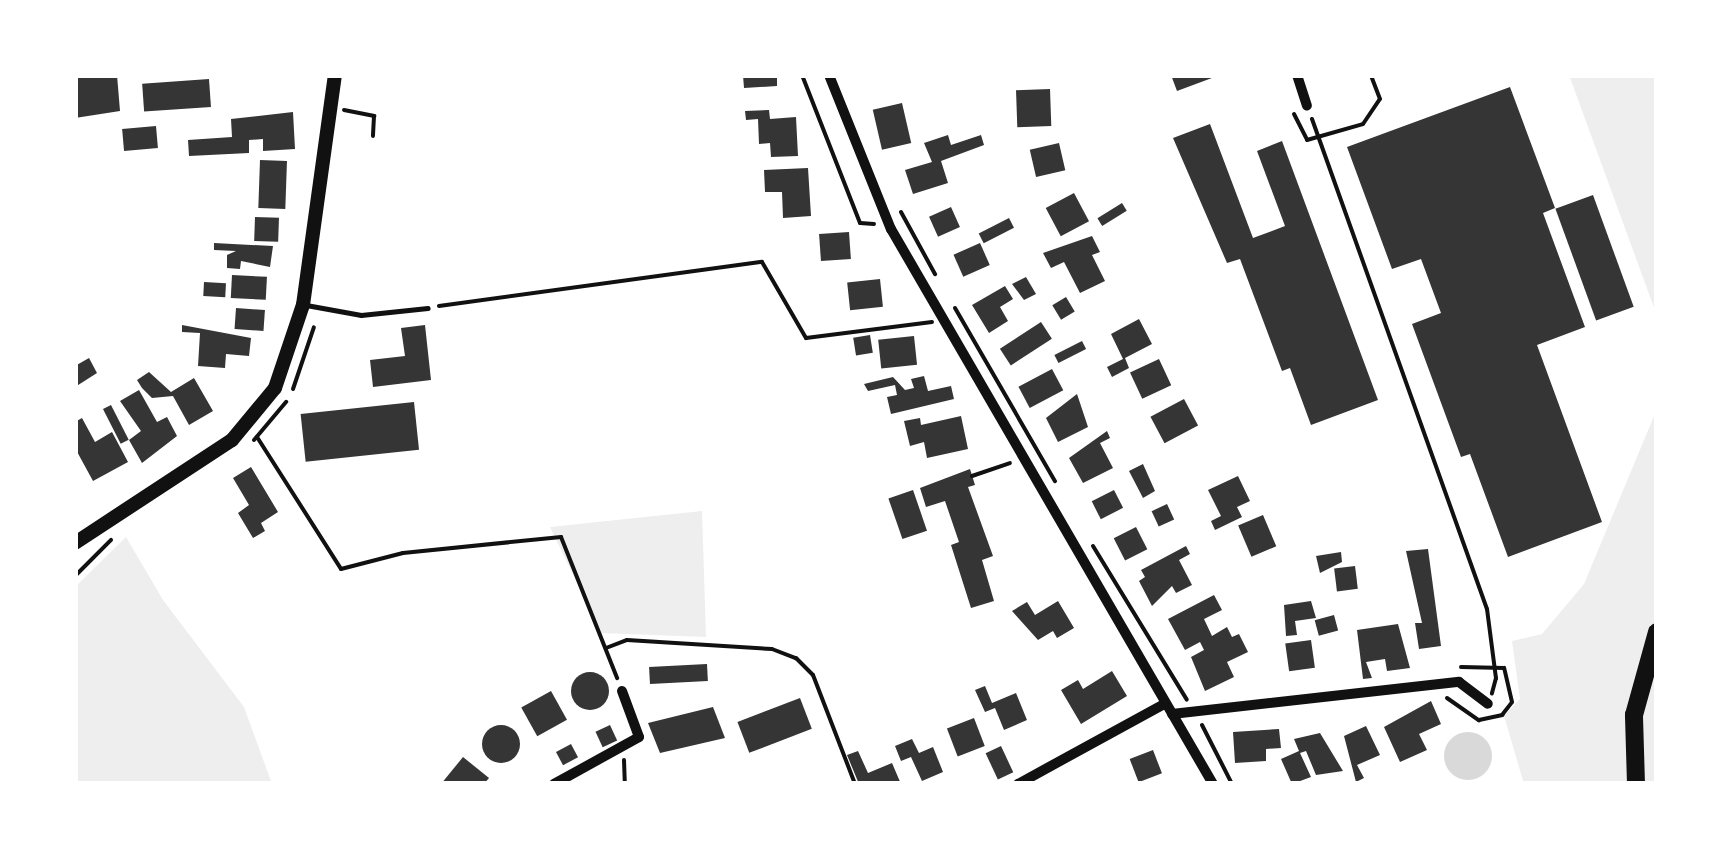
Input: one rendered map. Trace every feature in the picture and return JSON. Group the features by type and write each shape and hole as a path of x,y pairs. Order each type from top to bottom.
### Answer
{"highway":[{"path":"1636,784 1634,715 1657,632"}],"main road":[{"path":"75,544 245,428 285,367 302,305 334,75"}],"street":[{"path":"829,75 890,229 1213,784"},
{"path":"1296,75 1307,105"},
{"path":"1172,714 1459,682 1488,704"},
{"path":"554,784 623,751 639,737 622,691"},
{"path":"1018,784 1164,704"}],"lane":[{"path":"302,305 361,316 428,308"}],"path":[{"path":"1293,110 1307,140 1375,114 1380,100 1370,75"},
{"path":"1307,105 1487,610 1496,678 1488,704"},
{"path":"331,108 374,116 373,136"},
{"path":"894,201 939,281"},
{"path":"428,308 762,262 806,338 962,319"},
{"path":"947,296 1057,484"},
{"path":"245,428 341,569 403,553 560,538 622,691"},
{"path":"972,476 1014,462"},
{"path":"1084,530 1195,711 1232,784"},
{"path":"75,576 114,538"},
{"path":"605,649 627,640 772,649 796,658 813,675 855,784"},
{"path":"623,751 625,784"}],"shaded area":[{"path":"1569,75 1657,75 1657,347 1656,313"},
{"path":"1657,409 1657,784 1524,784 1504,716 1520,699 1512,641 1542,634 1584,584"},
{"path":"702,511 706,637 601,633 550,527"},
{"path":"126,537 163,600 244,707 272,784 75,784 75,587"},
{"path":"1468,732 1485,739 1492,756 1485,773 1468,780 1451,773 1444,756 1451,739"}],"building":[{"path":"75,75 117,75 120,111 75,118"},
{"path":"743,75 777,75 777,86 744,88"},
{"path":"1171,75 1220,75 1177,91"},
{"path":"209,79 211,107 144,112 142,84"},
{"path":"1510,87 1555,208 1543,213 1585,327 1537,345 1602,522 1508,557 1470,454 1461,457 1412,324 1441,313 1421,259 1392,269 1347,147"},
{"path":"1050,89 1051,126 1017,127 1016,90"},
{"path":"902,103 911,143 882,150 873,110"},
{"path":"769,110 770,119 796,117 798,156 771,157 770,143 759,144 758,119 746,120 745,111"},
{"path":"293,112 295,149 263,151 263,139 249,140 249,153 189,156 188,140 232,137 231,119"},
{"path":"1210,124 1253,238 1285,226 1257,151 1282,141 1378,400 1311,425 1290,368 1282,371 1240,259 1227,263 1173,138"},
{"path":"156,126 158,148 124,151 122,129"},
{"path":"948,135 951,145 981,135 984,145 941,161 948,183 913,194 905,170 932,162 924,143"},
{"path":"1059,143 1065,170 1036,177 1030,150"},
{"path":"260,160 287,161 285,209 258,208"},
{"path":"808,168 811,216 783,218 782,192 765,192 764,170"},
{"path":"1074,193 1089,221 1061,236 1046,208"},
{"path":"1593,195 1634,307 1596,321 1555,209"},
{"path":"1122,203 1127,211 1102,226 1097,218"},
{"path":"951,207 960,227 938,237 929,217"},
{"path":"255,217 279,218 278,242 254,241"},
{"path":"1009,218 1014,228 984,243 979,233"},
{"path":"849,232 851,259 821,261 819,234"},
{"path":"1092,236 1100,252 1092,255 1105,281 1080,293 1064,262 1051,268 1043,253"},
{"path":"214,243 273,246 270,267 241,261 240,269 227,268 227,255 236,251 214,250"},
{"path":"980,243 990,265 963,277 954,255"},
{"path":"232,275 267,277 266,300 231,298"},
{"path":"1026,277 1036,294 1024,300 1012,284"},
{"path":"880,279 883,307 850,310 847,282"},
{"path":"204,282 226,283 225,297 203,296"},
{"path":"1005,286 1013,299 1000,307 1008,321 989,333 972,305"},
{"path":"1066,297 1075,312 1061,320 1052,305"},
{"path":"236,308 265,310 263,331 235,329"},
{"path":"1139,319 1152,344 1125,358 1129,368 1112,377 1107,367 1123,359 1111,334"},
{"path":"1041,322 1052,339 1011,365 1000,349"},
{"path":"182,325 251,338 249,356 226,354 225,368 198,366 200,333 182,332"},
{"path":"425,325 431,380 373,387 370,360 405,356 401,328"},
{"path":"870,335 873,353 856,355 853,338"},
{"path":"914,336 917,365 881,369 878,340"},
{"path":"1082,341 1086,349 1058,363 1054,355"},
{"path":"89,358 97,373 75,387 75,366"},
{"path":"1159,359 1171,385 1142,399 1130,373"},
{"path":"1052,369 1063,390 1030,408 1018,387"},
{"path":"149,372 171,392 194,378 213,411 189,425 173,396 152,398 142,388 137,380"},
{"path":"924,376 928,391 951,386 954,399 891,414 887,397 897,395 895,385 868,391 864,384 893,377 905,390 914,388 911,379"},
{"path":"139,390 157,422 167,417 177,436 142,463 129,440 141,431 120,401"},
{"path":"1077,394 1088,427 1058,442 1046,418"},
{"path":"1184,399 1198,425 1165,443 1150,417"},
{"path":"414,402 419,450 306,462 301,414"},
{"path":"111,405 129,440 121,444 103,409"},
{"path":"961,416 968,449 927,458 924,442 910,446 904,421 920,418 921,425"},
{"path":"82,418 95,442 112,432 128,462 93,481 75,448 75,422"},
{"path":"1107,431 1110,438 1100,443 1113,468 1083,483 1069,458"},
{"path":"1143,464 1155,491 1143,498 1129,471"},
{"path":"251,467 278,512 261,523 265,531 253,538 238,513 249,505 233,478"},
{"path":"970,469 975,485 968,487 993,556 982,560 994,601 971,608 951,545 959,542 945,501 926,507 920,488"},
{"path":"1238,476 1250,501 1237,507 1242,517 1215,530 1211,521 1221,516 1208,490"},
{"path":"913,490 927,531 902,539 888,498"},
{"path":"1114,490 1123,508 1101,519 1092,501"},
{"path":"1167,504 1174,519 1159,527 1152,511"},
{"path":"1263,515 1276,546 1251,557 1238,526"},
{"path":"1136,527 1147,549 1125,561 1114,538"},
{"path":"1186,546 1190,554 1179,560 1192,585 1176,593 1172,586 1152,606 1139,581 1145,577 1141,570"},
{"path":"1428,549 1441,646 1419,649 1415,623 1422,623 1406,551"},
{"path":"1341,552 1342,562 1320,573 1316,556"},
{"path":"1355,566 1358,589 1337,591 1334,569"},
{"path":"1214,595 1222,610 1204,619 1212,636 1227,627 1232,637 1239,634 1248,652 1227,662 1234,677 1205,691 1191,657 1204,650 1200,642 1185,650 1168,619"},
{"path":"1058,601 1074,628 1057,638 1053,631 1038,640 1012,611 1027,602 1035,615"},
{"path":"1311,601 1316,618 1295,621 1297,635 1286,636 1284,605"},
{"path":"1334,615 1338,630 1319,636 1315,620"},
{"path":"1398,624 1410,668 1387,671 1385,659 1366,662 1372,678 1363,679 1357,630"},
{"path":"1311,640 1315,668 1289,671 1285,644"},
{"path":"707,664 708,681 650,684 649,667"},
{"path":"1112,671 1127,696 1081,724 1061,690 1078,680 1083,689"},
{"path":"590,672 604,677 609,691 604,705 590,710 576,705 571,691 576,677"},
{"path":"985,686 992,703 1016,693 1027,720 1004,730 995,708 985,712 975,690"},
{"path":"551,691 567,720 537,736 521,707"},
{"path":"800,698 812,729 749,753 737,722"},
{"path":"1431,701 1441,724 1419,734 1427,750 1400,762 1384,727"},
{"path":"713,707 725,738 660,753 648,723"},
{"path":"974,718 985,746 958,756 947,728"},
{"path":"501,725 515,730 520,744 515,758 501,763 487,758 482,744 487,730"},
{"path":"610,725 617,740 603,747 595,732"},
{"path":"1366,726 1380,755 1357,765 1364,778 1356,782 1344,736"},
{"path":"1279,729 1281,748 1266,749 1266,761 1235,763 1233,732"},
{"path":"1320,733 1343,771 1316,775 1306,751 1300,753 1311,777 1292,784 1281,759 1299,751 1294,739"},
{"path":"912,739 919,753 933,747 943,772 922,781 911,757 901,761 895,746"},
{"path":"571,744 578,757 563,765 556,752"},
{"path":"1001,746 1013,772 998,779 986,753"},
{"path":"1153,750 1162,773 1139,782 1130,759"},
{"path":"858,751 868,773 892,763 901,784 859,784 847,755"},
{"path":"463,757 489,778 484,784 441,784"}]}
